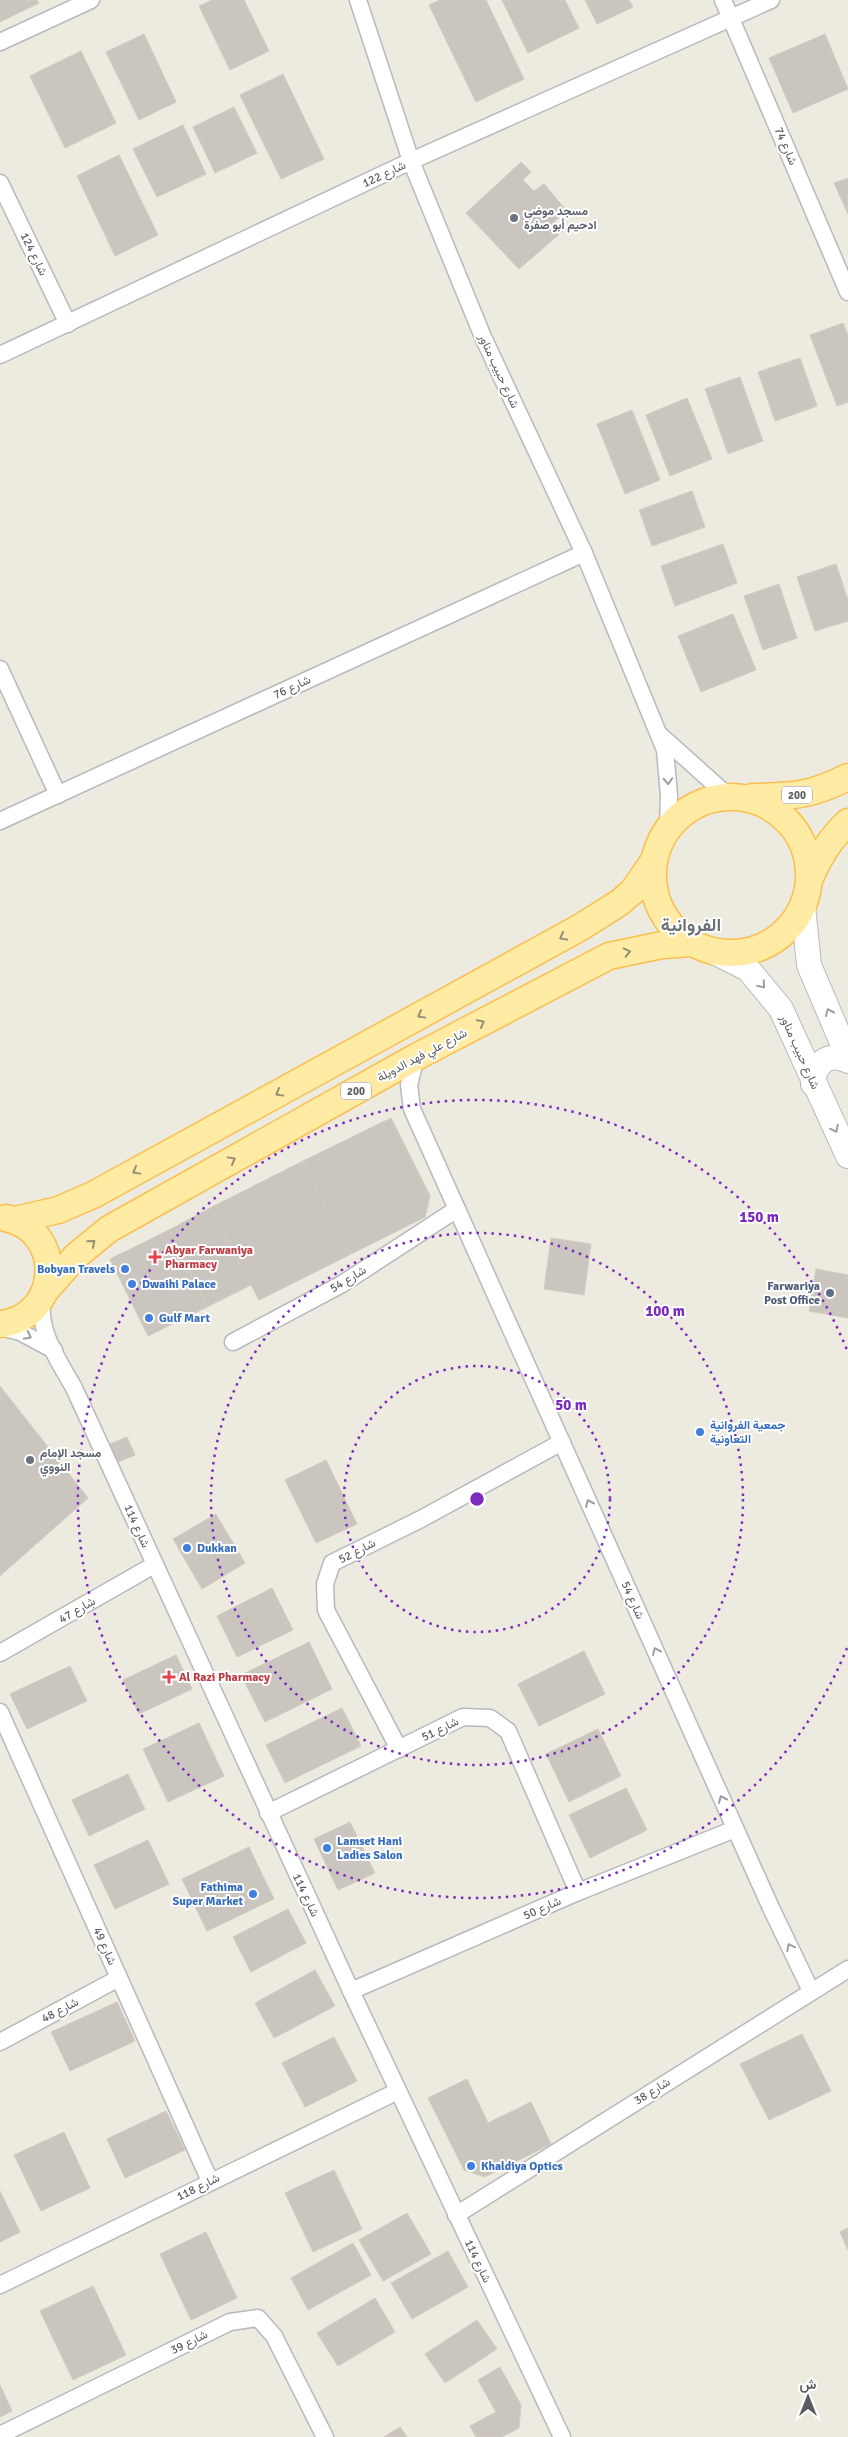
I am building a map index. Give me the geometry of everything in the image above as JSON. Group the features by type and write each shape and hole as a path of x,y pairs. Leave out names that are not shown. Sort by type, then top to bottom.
{"main road":[{"name":"200","path":"848,777 813,793 790,796 710,799 694,805 680,815 660,840 653,862 653,886 660,908 673,928 700,946 726,953 745,952 764,946 780,936 793,923 803,906 810,878 819,856 830,840 848,822"},
{"name":"200","path":"735,797 764,804 784,816 793,828 807,855 810,878"},
{"name":"200","path":"6,1217 58,1210 93,1195 581,927 619,903 632,891 653,862"},
{"name":"شارع علي فهد الدويلة","path":"44,1293 76,1256 109,1229 416,1057 608,956 662,945 700,946"},
{"name":"200","path":"0,1325 19,1319 33,1310 44,1293 49,1262 45,1249 32,1232 6,1217"}],"street":[{"path":"0,42 91,0"},
{"name":"شارع حبيب مناور","path":"358,0 411,161 483,336 584,553 665,750 668,772 668,828"},
{"name":"شارع 74","path":"723,0 848,292"},
{"name":"شارع 122","path":"0,355 411,161 771,0"},
{"name":"شارع 124","path":"0,183 68,324"},
{"name":"شارع 76","path":"0,820 584,553"},
{"path":"0,668 58,795"},
{"name":"شارع حبيب مناور","path":"659,735 735,797"},
{"path":"803,906 809,964 847,1049 840,1057 829,1058 819,1063 814,1073 813,1084"},
{"name":"شارع حبيب مناور","path":"700,946 748,969 781,1009 813,1084 848,1156"},
{"name":"شارع 54","path":"416,1057 409,1085 412,1109 735,1829 811,1991"},
{"name":"شارع 54","path":"234,1342 342,1284 457,1209"},
{"name":"شارع 114","path":"44,1293 42,1317 46,1334 74,1388 350,1991 562,2437"},
{"path":"0,1325 20,1332 54,1350"},
{"name":"شارع 52","path":"399,1749 326,1610 325,1584 332,1563 421,1518 562,1442"},
{"name":"شارع 47","path":"0,1653 154,1565"},
{"name":"شارع 49","path":"0,1712 210,2181"},
{"name":"شارع 51","path":"268,1813 463,1717 490,1718 508,1731 578,1892"},
{"name":"شارع 50","path":"350,1991 578,1892 735,1829"},
{"name":"شارع 38","path":"456,2215 848,1969"},
{"name":"شارع 48","path":"0,2042 119,1978"},
{"name":"شارع 118","path":"0,2285 398,2091"},
{"name":"شارع 39","path":"0,2435 230,2322 258,2318 274,2336 325,2437"}],"building":[{"path":"0,0 37,0 39,3 0,22"},
{"path":"212,0 244,0 269,51 230,70 199,6"},
{"path":"440,0 486,0 524,79 476,102 429,5"},
{"path":"502,0 565,0 579,28 528,53"},
{"path":"585,0 629,0 633,7 597,24"},
{"path":"144,34 176,102 139,120 106,52"},
{"path":"825,34 848,89 793,113 769,58"},
{"path":"81,51 116,123 65,148 30,76"},
{"path":"283,74 324,159 281,179 240,95"},
{"path":"234,107 257,153 215,173 193,127"},
{"path":"183,125 206,174 157,197 133,149"},
{"path":"119,155 158,235 115,256 77,176"},
{"name":"مسجد موضي ادحيم أبو صفرة","path":"521,162 531,172 523,180 534,191 544,184 566,210 554,222 563,231 519,269 466,213"},
{"path":"848,178 848,214 834,183"},
{"path":"843,323 848,335 848,402 837,406 810,335"},
{"path":"800,358 817,406 775,421 758,372"},
{"path":"740,377 763,441 728,454 705,389"},
{"path":"687,398 712,459 670,476 646,415"},
{"path":"632,410 660,480 625,494 597,424"},
{"path":"692,491 705,527 652,546 639,510"},
{"path":"723,544 737,583 675,606 661,566"},
{"path":"836,564 848,600 848,621 815,631 797,577"},
{"path":"779,584 797,638 763,650 744,596"},
{"path":"733,614 756,670 701,692 678,636"},
{"path":"391,1118 430,1196 425,1217 349,1255 303,1161"},
{"path":"303,1161 349,1255 259,1300 210,1208"},
{"path":"210,1208 251,1285 207,1307 169,1230"},
{"path":"169,1230 207,1307 148,1336 110,1259"},
{"path":"551,1238 591,1244 584,1295 544,1289"},
{"name":"Farwariya Post Office","path":"816,1269 848,1275 848,1318 809,1311"},
{"name":"مسجد الإمام النووي","path":"0,1386 88,1498 0,1576"},
{"path":"127,1437 135,1455 118,1462 110,1444"},
{"path":"326,1460 357,1524 316,1543 285,1480"},
{"path":"216,1514 245,1563 202,1589 173,1539"},
{"path":"272,1588 293,1630 237,1657 217,1616"},
{"path":"309,1642 332,1689 265,1722 241,1675"},
{"path":"584,1651 605,1694 539,1726 518,1684"},
{"path":"176,1655 192,1689 139,1714 123,1680"},
{"path":"70,1666 87,1701 27,1729 10,1694"},
{"path":"342,1708 361,1746 285,1783 266,1745"},
{"path":"199,1723 224,1776 168,1802 143,1749"},
{"path":"598,1729 621,1776 569,1802 546,1754"},
{"path":"128,1774 145,1809 89,1836 72,1800"},
{"path":"626,1788 647,1830 590,1858 569,1815"},
{"path":"350,1822 375,1873 338,1890 314,1839"},
{"path":"148,1840 169,1884 115,1909 94,1865"},
{"path":"249,1847 274,1899 207,1931 182,1879"},
{"path":"288,1909 306,1943 251,1972 233,1937"},
{"path":"315,1970 335,2006 274,2038 255,2003"},
{"path":"117,2002 135,2041 70,2071 51,2032"},
{"path":"802,2034 831,2091 769,2120 740,2064"},
{"path":"334,2037 357,2081 305,2107 282,2063"},
{"path":"467,2079 488,2123 531,2102 551,2144 485,2177 464,2170 428,2098"},
{"path":"166,2111 185,2150 125,2178 107,2139"},
{"path":"64,2132 90,2188 41,2211 14,2155"},
{"path":"334,2170 362,2229 313,2252 285,2193"},
{"path":"0,2191 20,2232 0,2242"},
{"path":"407,2213 431,2254 383,2281 359,2240"},
{"path":"848,2228 848,2250 840,2232"},
{"path":"206,2232 237,2298 191,2320 160,2254"},
{"path":"353,2243 371,2275 308,2310 291,2278"},
{"path":"448,2251 468,2287 412,2319 391,2283"},
{"path":"93,2286 126,2355 73,2380 40,2311"},
{"path":"375,2298 395,2332 338,2366 317,2333"},
{"path":"477,2320 497,2349 445,2383 425,2354"},
{"path":"500,2367 521,2405 519,2428 502,2437 476,2437 470,2426 496,2412 478,2380"},
{"path":"0,2385 12,2411 0,2417"},
{"path":"400,2427 407,2437 384,2437"}],"place":[{"name":"مسجد موضي ادحيم أبو صفرة","path":"514,218"},
{"name":"Abyar Farwaniya Pharmacy","path":"155,1257"},
{"name":"Bobyan Travels","path":"125,1269"},
{"name":"Dwaihi Palace","path":"132,1284"},
{"name":"Farwariya Post Office","path":"830,1293"},
{"name":"Gulf Mart","path":"149,1318"},
{"name":"جمعية الفروانية التعاونية","path":"700,1432"},
{"name":"مسجد الإمام النووي","path":"30,1460"},
{"name":"Dukkan","path":"187,1548"},
{"name":"Al Razi Pharmacy","path":"169,1677"},
{"name":"Lamset Hani Ladies Salon","path":"327,1848"},
{"name":"Fathima Super Market","path":"253,1894"},
{"name":"Khaldiya Optics","path":"471,2166"}],"district":[{"name":"الفروانية","path":"691,925"}]}
